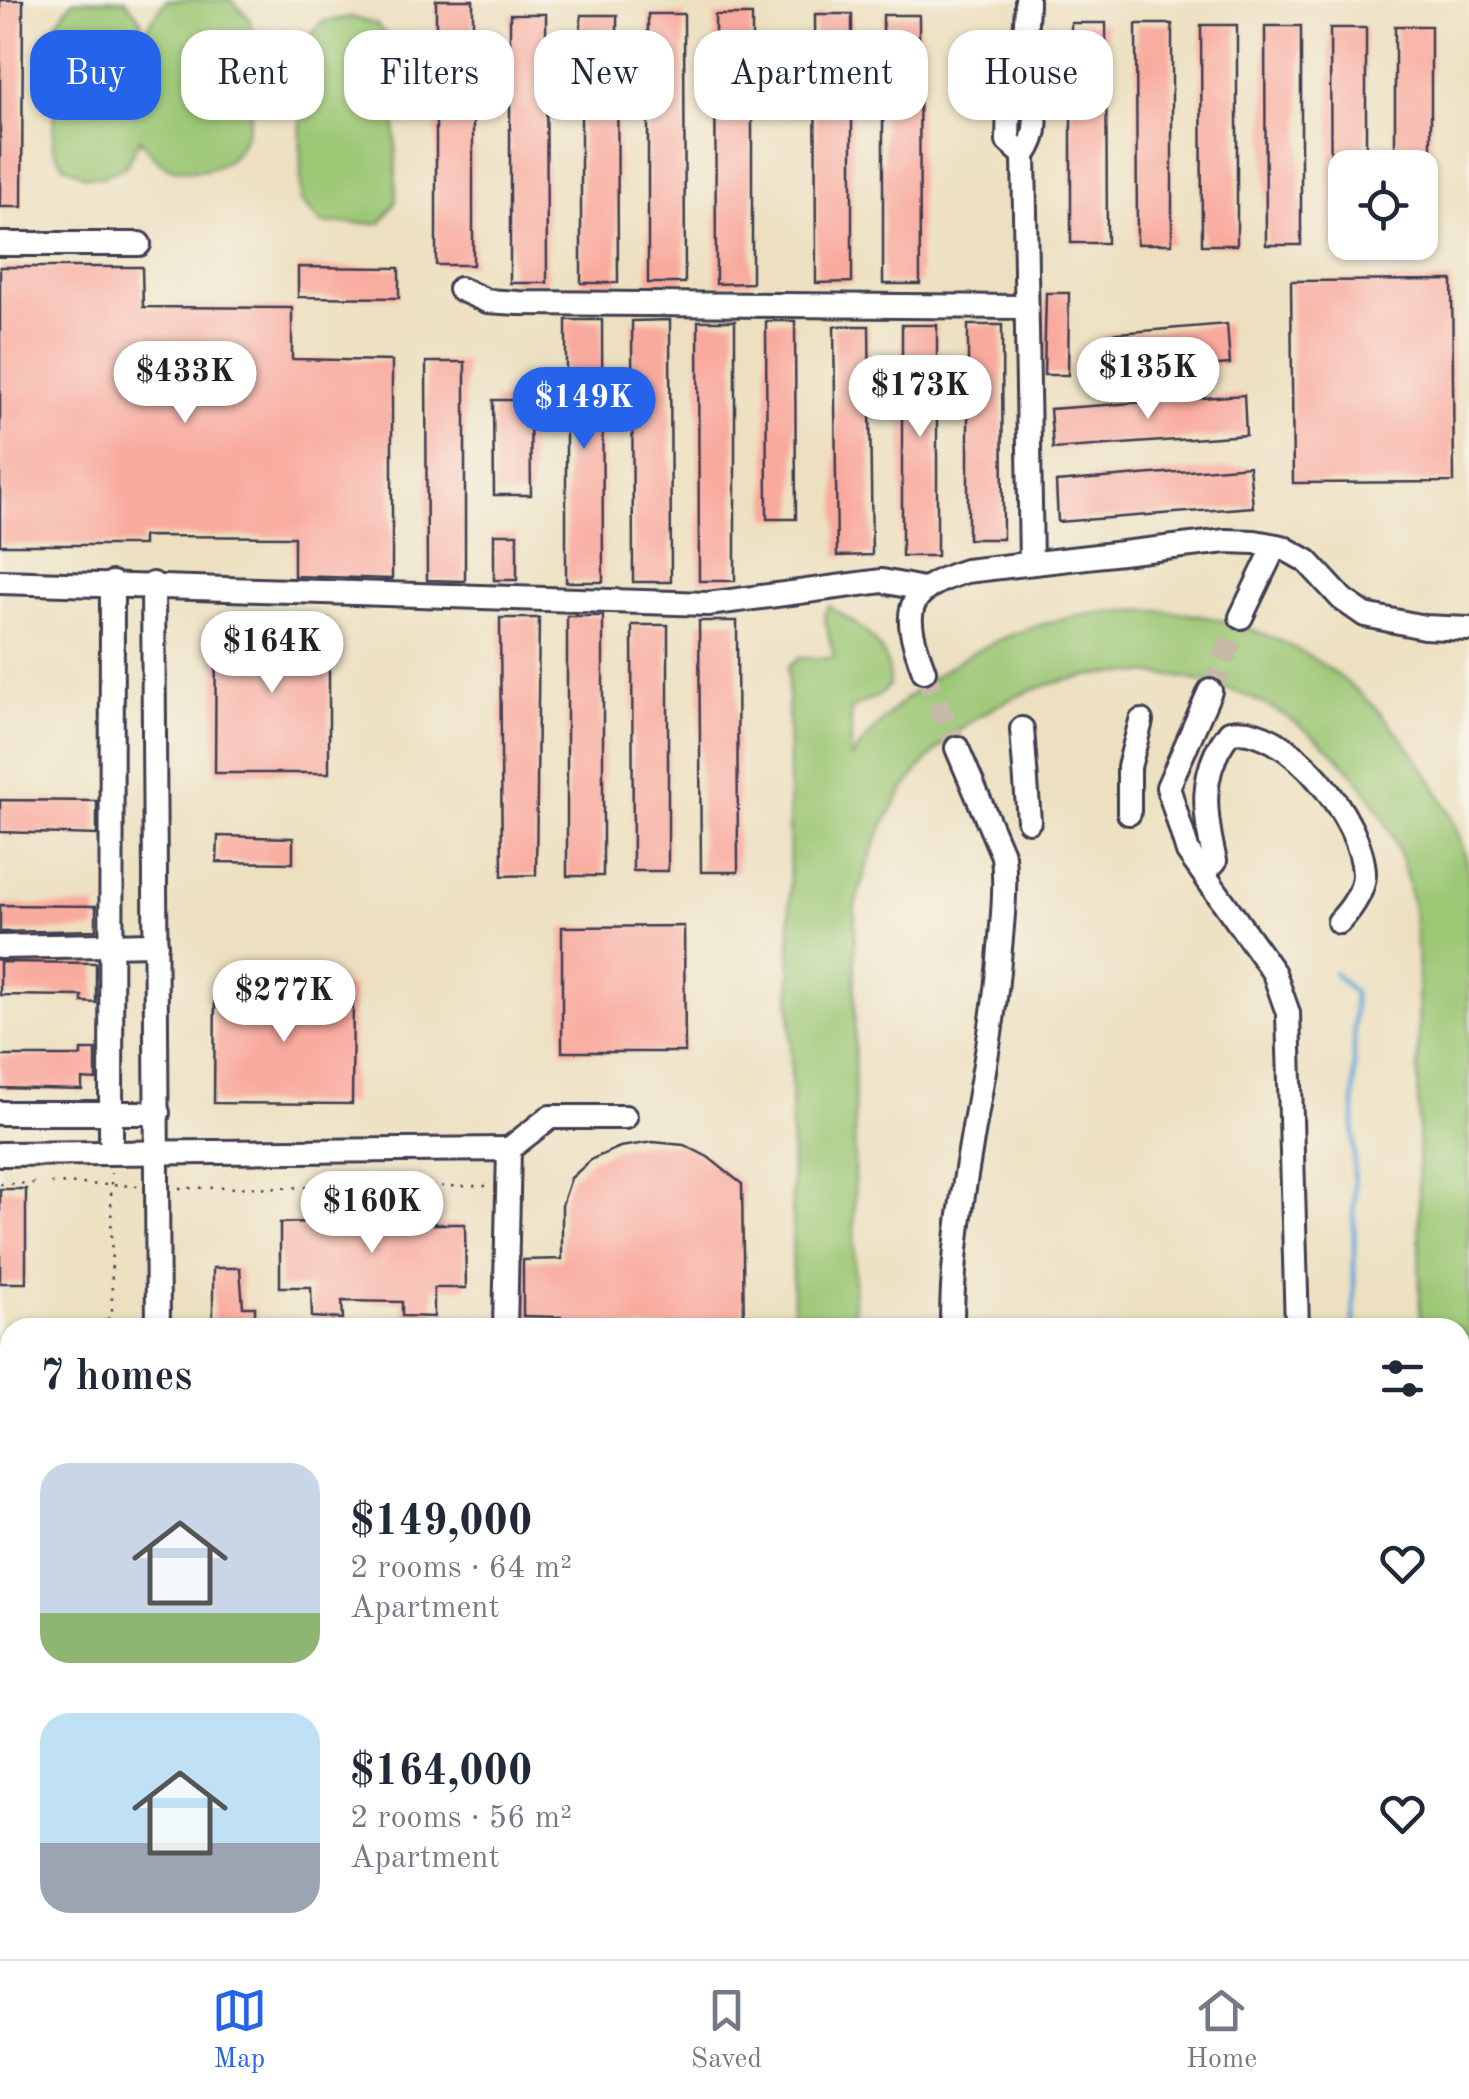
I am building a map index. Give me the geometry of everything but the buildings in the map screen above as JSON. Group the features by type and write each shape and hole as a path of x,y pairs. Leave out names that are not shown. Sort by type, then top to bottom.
{"street":[{"path":"1027,0 1026,70 1009,100 1008,141 1024,155 1032,563"},
{"path":"0,244 139,244"},
{"path":"460,289 488,301 518,304 1024,307"},
{"path":"0,582 154,584 289,594 708,604 882,580 923,589 966,571 1226,541 1275,546 1307,561 1364,615 1424,627 1469,629"},
{"path":"1241,617 1275,546"},
{"path":"111,1138 112,583"},
{"path":"154,584 158,1318"},
{"path":"923,589 909,615 924,671"},
{"path":"1210,691 1168,786 1188,852 1274,974 1288,1013 1298,1318"},
{"path":"1129,813 1129,766 1142,721"},
{"path":"1022,729 1029,821"},
{"path":"1204,873 1216,860 1204,818 1204,793 1220,744 1230,732 1245,729 1270,738 1314,776 1354,830 1364,876 1354,905 1340,922"},
{"path":"953,1318 956,1261 998,980 1005,874 1003,856 957,748"},
{"path":"0,946 156,944"},
{"path":"0,1113 158,1112"},
{"path":"0,1154 509,1149 550,1117 625,1117"},
{"path":"505,1318 509,1149"}],"path":[{"path":"108,1318 112,1313 111,1168"},
{"path":"0,1184 37,1183"},
{"path":"51,1183 141,1186"},
{"path":"175,1188 508,1186"}],"green space":[{"path":"73,0 125,0 140,18 142,30 55,30"},
{"path":"166,0 231,0 249,18 252,30 181,30 181,120 250,120 234,155 218,166 176,170 157,159 140,139 126,166 102,177 84,176 64,165 53,148 53,120 161,120 161,30 145,30"},
{"path":"351,17 376,24 381,30 344,30 344,120 395,120 396,201 381,223 323,224 301,201 300,120 324,120 324,30 315,30 322,22"},
{"path":"829,606 872,638 889,671 889,686 851,709 851,758 907,697 974,652 1046,623 1122,611 1199,616 1273,638 1341,678 1401,737 1434,784 1451,817 1469,871 1469,1318 1420,1318 1417,954 1410,892 1391,833 1351,771 1297,724 1235,692 1167,675 1097,675 1029,692 966,725 913,777 885,823 855,907 854,1318 793,1318 788,667 799,658 834,658 824,615"}],"waterway":[{"path":"1334,973 1354,993 1354,1318"}],"tunnel":[{"path":"1210,691 1241,617"},
{"path":"924,671 957,748"}]}
